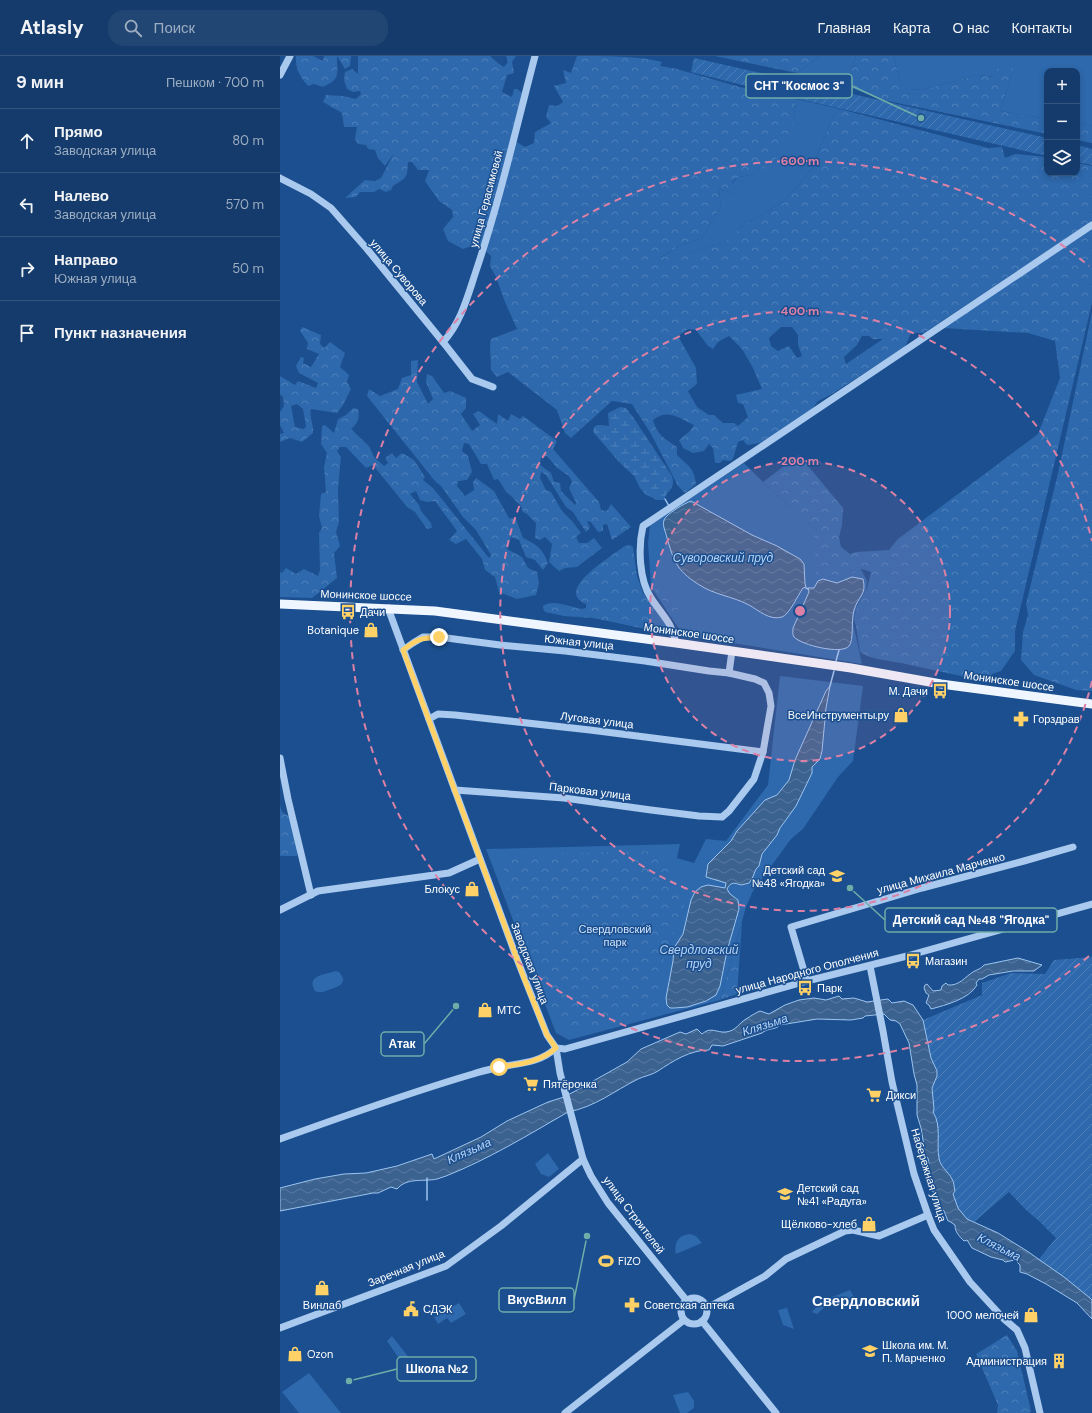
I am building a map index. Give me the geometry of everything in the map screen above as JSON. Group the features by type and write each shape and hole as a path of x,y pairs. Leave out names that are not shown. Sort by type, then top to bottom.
{"main road":[{"name":"Монинское шоссе","path":"280,604 435,610 851,668 941,684 1092,704"}],"street":[{"path":"280,75 290,56"},
{"name":"улица Герасимовой","path":"443,342 452,333 464,307 481,256 535,56"},
{"name":"улица Суворова","path":"280,178 311,194 331,208 367,249 472,379 494,388"},
{"path":"676,643 672,626 645,588 642,577 640,548 643,526 1092,225"},
{"name":"Заводская улица","path":"388,608 480,859 547,1035 556,1048"},
{"name":"Южная улица","path":"403,650 423,638 439,637 645,661 729,673 755,679 764,683 769,693 771,706 763,752"},
{"path":"729,673 732,651"},
{"name":"Луговая улица","path":"429,719 438,714 455,715 590,730 763,752"},
{"name":"Парковая улица","path":"455,790 564,798 699,816 722,817 730,811 754,779 763,752"},
{"path":"280,759 311,895"},
{"name":"улица Михаила Марченко","path":"807,981 791,927 922,888 1024,862 1073,847"},
{"path":"280,910 318,891 449,873 480,859"},
{"name":"улица Народного Ополчения","path":"556,1048 565,1049 807,981 870,966 1092,904"},
{"name":"Набережная улица","path":"870,966 892,1082 902,1125 914,1174 928,1215 934,1230 970,1282 1004,1319 1017,1330 1025,1348 1040,1413"},
{"path":"280,1139 345,1115 474,1074 499,1067 533,1061 549,1055 556,1048"},
{"name":"улица Строителей","path":"556,1048 560,1074 583,1159 598,1189 687,1301"},
{"name":"Заречная улица","path":"280,1328 446,1266 501,1226 583,1159"},
{"path":"707,1308 765,1276 786,1260 845,1231 853,1230 879,1236 928,1215"},
{"path":"691,1298 696,1298 705,1303 707,1308 707,1313 699,1323 691,1324 684,1320 681,1312 687,1301 691,1298"},
{"path":"565,1413 684,1320"},
{"path":"702,1321 776,1413"}],"green space":[{"path":"296,56 313,56 323,61 324,56 337,56 337,75 333,81 323,87 314,84 308,86 299,72 296,64"},
{"path":"337,56 351,56 350,66 345,69"},
{"path":"358,56 490,56 504,67 508,62 506,56 516,56 512,62 514,73 507,75 502,92 512,97 514,89 517,89 525,95 513,140 525,147 534,143 535,132 551,123 546,117 549,105 557,106 563,102 554,86 566,83 563,70 571,73 577,56 621,57 654,60 662,62 660,66 677,69 740,87 796,99 794,118 787,142 777,158 755,174 739,177 732,182 732,193 719,189 721,207 702,238 679,246 661,257 696,251 727,241 741,227 784,201 811,170 832,118 840,109 988,148 1002,147 1005,158 1015,154 1044,157 1044,176 1080,176 1080,164 1092,166 1092,221 924,333 911,333 905,347 830,395 818,401 812,409 760,443 747,445 743,440 738,442 733,459 730,461 723,460 720,463 715,463 713,448 709,444 704,451 693,453 683,448 679,440 690,431 694,425 674,415 669,414 658,416 653,420 659,433 677,447 677,455 690,467 694,474 696,484 685,493 678,486 651,434 632,404 612,401 571,438 565,433 557,410 508,372 497,377 491,370 491,339 517,329 490,266 491,256 478,244 463,249 448,241 443,229 453,217 452,210 439,201 425,181 429,170 418,170 412,162 408,162 407,174 404,179 393,186 391,190 386,192 379,189 374,192 360,192 356,197 345,198 365,180 375,181 381,178 394,153 385,166 378,158 375,150 368,149 366,145 358,144 355,139 357,127 344,127 342,113 323,102 326,95 343,96 356,99 361,94 360,91 353,92 347,89 344,80 345,72 352,69 358,74","holes":["781,327 792,327 798,335 798,345 802,356 797,358 789,346 778,351 771,346 769,338","688,329 696,330 708,346 713,349 718,342 729,336 742,349 753,368 762,389 736,395 738,403 743,404 748,417 738,426 734,423 723,423 714,415 709,415 697,407 688,391 697,384 696,368 678,336","862,336 869,336 873,339 883,339 846,364 844,357 857,345"]},
{"path":"715,56 820,56 797,73"},
{"path":"820,56 856,56 846,86 826,79 797,73"},
{"path":"856,56 894,56 900,82 907,89 922,90 977,75 996,77 998,65 1015,64 1000,111 1044,118 1044,133 883,100 846,86"},
{"path":"894,56 1092,56 1092,126 1080,124 1080,68 1044,68 1044,118 1000,111 1015,64 996,77 977,75 922,90 907,89 900,82"},
{"path":"694,58 1044,137 1044,155 794,98 691,72"},
{"path":"796,99 840,109 832,118 811,170 784,201 741,227 728,241 696,251 660,258 679,246 702,238 721,207 719,189 732,193 732,183 739,177 755,174 794,118"},
{"path":"1080,124 1092,126 1092,143 1080,141"},
{"path":"1080,146 1092,149 1092,165 1080,163"},
{"path":"1092,227 1092,303 1015,631 1015,651 1001,671 992,674 989,682 865,655 860,652 854,620 857,606 867,589 871,572 862,569 830,584 821,582 816,574 814,528 763,482 799,455 843,508 842,525 839,537 841,547 850,554 856,552 889,550 898,539 1038,434 1060,378 1055,341 1028,333 943,328"},
{"path":"1092,312 1092,691 1076,690 1034,675 1021,660 1023,632 1028,615 1026,604 1058,473"},
{"path":"302,327 321,335 320,344 324,348 330,342 345,353 340,367 349,375 347,382 351,389 337,413 311,409 313,433 302,442 290,438 280,442 280,434 284,433 280,425 280,412 284,406 283,397 280,394 280,376 295,385 298,381 316,388 318,383 299,373 296,366 301,357 304,358 303,363 311,367 319,354 307,349 308,343 300,331","holes":["297,404 303,409 306,426 304,429 295,427 291,406"]},
{"path":"418,360 417,382 428,404 433,399 426,382 427,374 432,376 444,393 450,391 466,398 466,408 461,414 472,431 480,425 473,414 479,411 497,424 498,414 508,421 511,414 520,419 523,416 557,441 553,449 599,502 601,510 607,511 611,504 631,527 612,540 607,524 603,525 603,531 598,532 591,522 587,521 590,528 586,532 573,512 566,507 546,475 541,472 540,478 546,490 551,492 562,511 581,533 576,537 579,543 587,543 594,538 602,548 577,567 565,568 559,571 549,562 552,544 545,537 540,540 535,538 536,523 523,512 521,506 505,490 498,479 494,480 487,464 481,464 469,444 464,443 462,451 468,456 472,472 467,480 458,481 457,486 465,496 474,490 473,482 476,478 494,491 509,518 516,519 523,538 532,542 544,554 548,563 543,570 535,560 526,557 519,540 511,537 507,549 522,557 528,568 537,572 539,583 536,595 517,599 499,592 495,577 485,570 482,559 466,539 456,544 449,540 457,531 435,501 427,502 420,500 416,491 410,494 431,523 432,528 427,529 415,512 407,507 373,465 366,468 346,447 340,447 337,451 341,457 338,489 339,522 336,532 340,546 334,553 337,578 312,598 280,597 280,572 282,573 286,568 296,574 304,569 318,576 320,570 319,533 322,528 319,516 321,494 326,492 324,467 327,453 321,444 322,426 325,425 334,433 338,419 346,415 353,408 358,409 359,418 351,429 369,446 374,457 384,466 388,463 385,458 392,453 396,458 402,453 414,460 425,477 423,480 433,488 489,558 491,555 476,530 463,517 441,486 434,480 367,396 369,389 380,396 398,389 402,378 411,375 411,361","holes":["547,456 557,468 569,476 572,482 569,488 576,503 575,505 561,491 560,483 554,482 551,473 540,465 541,457"]},
{"path":"620,407 626,408 633,417 672,476 672,487 664,500 657,500 645,494 634,476 619,462 594,433 593,430 595,426 609,426 608,413"},
{"path":"744,463 862,571 867,581 866,591 857,605 853,623 862,664 683,635 651,587 648,543 650,525"},
{"path":"630,545 633,547 637,576 643,593 666,623 666,628 664,631 660,632 593,618 564,616 545,612 543,606 554,603 582,609 586,608 586,604 578,598 576,591 579,584 604,561 625,546"},
{"path":"654,575 681,606 678,609 671,612 654,588"},
{"name":"Свердловский парк","path":"780,676 863,686 853,761 838,777 803,829 791,839 753,891 746,907 720,1000 569,1040 556,1033 486,849 680,844 677,858 694,863 706,839 726,841 768,785"},
{"path":"280,805 282,812 290,817 298,848 297,856 280,856"},
{"path":"659,851 674,884 685,902 664,955 658,1007 639,1017 577,1031 557,1019 508,892 501,855"},
{"path":"742,922 737,994 720,1000"},
{"path":"1092,957 1092,1300 1039,1259 1056,1238 1009,1192 974,1222 967,1219 958,1208 952,1194 952,1178 942,1167 939,1159 933,1112 932,1088 937,1077 937,1071 931,1058 923,1020 982,995 982,983 1011,973 1045,974 1054,960"},
{"path":"336,971 342,975 343,978 340,985 323,992 315,991 313,982 318,976"},
{"path":"548,1153 559,1169 549,1177 541,1174 535,1164"},
{"path":"690,1234 696,1236 702,1243 676,1254 675,1246 678,1240 683,1236"},
{"path":"850,1290 854,1297 826,1306 817,1314 812,1312 822,1301"},
{"path":"459,1303 466,1314 451,1323 447,1318 438,1324 434,1317"},
{"path":"787,1308 794,1329 783,1325 778,1310"},
{"path":"1007,1335 1017,1351 1031,1411 1030,1413 997,1413 998,1405 976,1354"},
{"path":"392,1336 414,1364 407,1370 387,1341"},
{"path":"309,1373 341,1413 299,1413 282,1392"},
{"path":"688,1392 694,1401 694,1408 687,1413 680,1413 673,1395"}],"water":[{"name":"Суворовский пруд","path":"691,501 752,535 777,546 800,559 804,564 806,587 803,588 785,615 778,618 773,618 743,602 710,591 691,579 680,569 674,559 663,524 665,518 672,512"},
{"path":"852,577 863,579 864,589 854,610 851,643 849,646 845,649 838,650 822,648 805,643 794,637 793,628 809,592 808,588 814,588 818,581 823,579 837,583"},
{"name":"Свердловский пруд","path":"830,686 820,759 812,767 812,773 796,806 780,828 777,835 762,854 759,866 756,869 752,879 749,883 741,885 735,883 732,884 727,889 730,894 738,900 739,909 727,951 720,986 716,995 706,1001 687,1007 670,1008 667,1005 666,998 674,948 683,934 691,900 695,892 701,887 708,885 725,888 726,883 706,877 708,864 731,841 737,831 765,800 777,795 789,780 795,760 826,691"},
{"path":"1018,958 1042,965 1034,971 1013,971 989,975 979,979 976,983 977,985 969,994 957,1001 943,1006 931,1009 926,1003 929,995 926,993 924,988 927,984 933,991 941,990 942,986 946,983 948,985 952,985 959,983 984,965"},
{"name":"Клязьма","path":"839,996 842,999 854,998 867,1002 888,999 892,1003 904,1001 913,1005 923,1020 931,1058 937,1071 937,1076 932,1088 933,1112 936,1117 938,1129 939,1158 941,1164 953,1180 955,1191 953,1194 958,1208 967,1219 998,1233 1027,1251 1064,1277 1090,1298 1092,1300 1092,1319 1077,1303 1046,1284 1020,1272 1020,1265 1015,1260 1005,1262 972,1248 967,1240 964,1241 959,1236 955,1225 948,1221 944,1211 938,1204 938,1196 933,1192 931,1184 924,1171 929,1164 928,1158 923,1155 924,1146 917,1115 917,1085 909,1043 900,1024 896,1021 890,1020 884,1014 865,1016 863,1018 851,1020 817,1019 780,1025 776,1028 766,1030 762,1033 723,1046 712,1045 709,1050 702,1050 688,1054 656,1072 638,1079 596,1103 568,1112 493,1154 446,1176 432,1180 411,1181 401,1185 397,1189 391,1187 378,1193 280,1211 280,1188 315,1179 344,1174 366,1173 397,1166 432,1154 434,1159 481,1137 507,1121 548,1102 564,1097 627,1062 641,1049 680,1032 686,1034 697,1029 702,1034 708,1030 726,1032 735,1029 746,1019 760,1011 769,1014 785,1005 799,1000 814,998 826,1000"}],"waterway":[{"path":"665,499 669,506"},
{"path":"836,661 839,650"},
{"path":"830,686 834,671"},
{"path":"427,1178 427,1200"}],"place":[{"name":"СНТ \"Космос 3\"","path":"921,118"},
{"name":"Дачи","path":"348,612"},
{"name":"Botanique","path":"371,630"},
{"name":"М. Дачи","path":"940,691"},
{"name":"ВсеИнструменты.ру","path":"901,715"},
{"name":"Горздрав","path":"1021,719"},
{"name":"Детский сад №48 «Ягодка»","path":"837,876"},
{"name":"Детский сад №48 \"Ягодка\"","path":"850,888"},
{"name":"Блокус","path":"472,889"},
{"name":"Магазин","path":"913,961"},
{"name":"Парк","path":"805,988"},
{"name":"Атак","path":"456,1006"},
{"name":"МТС","path":"485,1010"},
{"name":"Пятёрочка","path":"531,1084"},
{"name":"Дикси","path":"874,1095"},
{"name":"Детский сад №41 «Радуга»","path":"785,1194"},
{"name":"Щёлково-хлеб","path":"869,1224"},
{"name":"ВкусВилл","path":"587,1236"},
{"name":"FIZO","path":"606,1261"},
{"name":"Винлаб","path":"322,1288"},
{"name":"Советская аптека","path":"632,1305"},
{"name":"СДЭК","path":"411,1309"},
{"name":"1000 мелочей","path":"1031,1315"},
{"name":"Школа им. М. П. Марченко","path":"870,1351"},
{"name":"Ozon","path":"295,1354"},
{"name":"Администрация","path":"1059,1361"},
{"name":"Школа №2","path":"349,1381"}],"district":[{"name":"Свердловский","path":"866,1301"}],"route":[{"path":"439,637 423,638 403,650 524,978 547,1035 556,1048 549,1055 533,1061 499,1067"}]}
